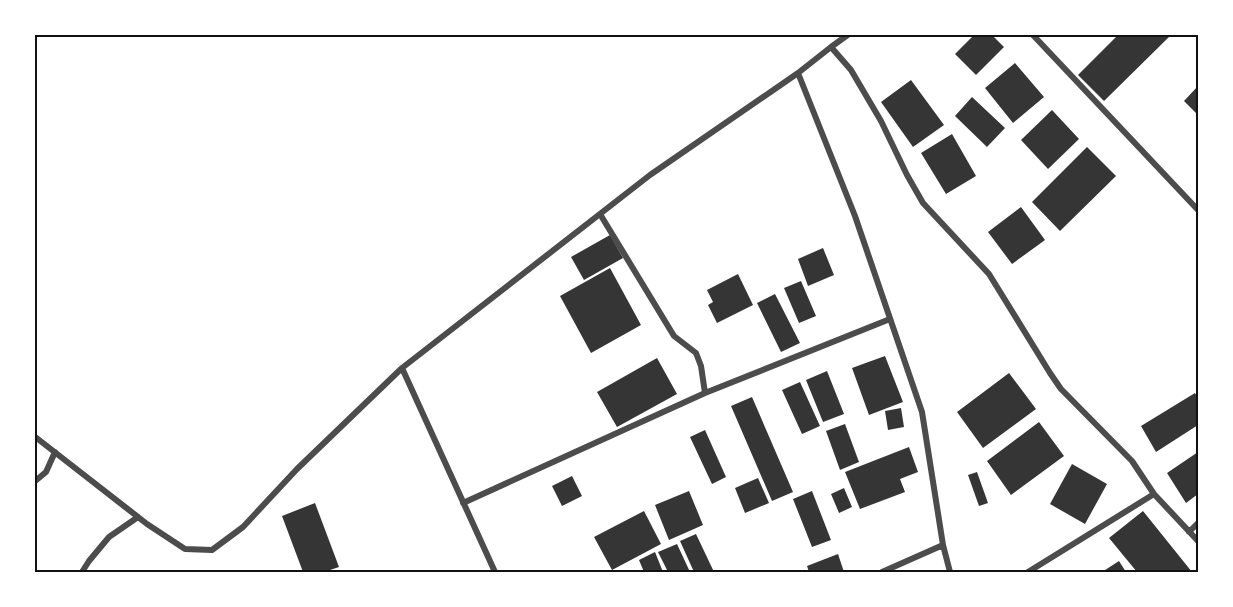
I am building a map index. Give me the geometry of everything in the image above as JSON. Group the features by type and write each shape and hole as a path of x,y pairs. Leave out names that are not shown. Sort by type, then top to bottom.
{"street":[{"path":"34,436 147,524 185,549 212,550 243,527 297,469 402,368 650,175 798,74 849,34"},
{"path":"1032,34 1198,210"},
{"path":"831,46 851,70 923,203 988,274 1061,389 1132,461 1154,494 1198,541"},
{"path":"798,74 855,216 922,412 950,573"},
{"path":"600,214 674,336 696,353 701,366 705,393"},
{"path":"464,504 705,393 890,318"},
{"path":"402,368 495,573"},
{"path":"34,482 46,472 55,452"},
{"path":"1028,573 1154,494"},
{"path":"82,573 109,537 138,517"},
{"path":"1189,532 1198,523"},
{"path":"882,573 944,545"}],"building":[{"path":"975,34 991,34 1004,47 976,75 955,54"},
{"path":"1119,34 1172,34 1104,101 1078,75"},
{"path":"1015,63 1044,97 1013,123 985,88"},
{"path":"911,80 944,125 913,147 881,102"},
{"path":"1198,86 1198,115 1184,101"},
{"path":"972,97 1005,128 987,147 955,116"},
{"path":"1052,110 1079,139 1048,169 1021,140"},
{"path":"952,134 976,176 946,194 921,153"},
{"path":"1087,147 1116,176 1060,231 1032,202"},
{"path":"1021,207 1045,240 1012,264 988,232"},
{"path":"610,235 623,258 584,280 571,257"},
{"path":"823,248 834,275 808,286 798,259"},
{"path":"610,268 641,325 591,353 560,296"},
{"path":"738,274 753,305 717,323 708,305 713,302 707,290"},
{"path":"801,281 816,316 799,323 784,288"},
{"path":"775,294 800,343 781,352 757,303"},
{"path":"885,356 903,402 869,415 852,368"},
{"path":"657,358 677,394 617,427 597,392"},
{"path":"827,371 844,414 823,422 806,380"},
{"path":"1009,373 1036,409 983,448 957,412"},
{"path":"800,382 820,426 802,434 782,390"},
{"path":"1195,393 1198,398 1198,425 1156,452 1141,426"},
{"path":"752,397 793,492 772,501 731,406"},
{"path":"901,408 904,427 888,430 885,411"},
{"path":"1039,422 1064,456 1011,495 987,461"},
{"path":"845,424 859,462 840,470 826,431"},
{"path":"705,430 726,477 712,484 690,437"},
{"path":"909,447 918,472 900,479 905,492 860,509 845,472"},
{"path":"1198,452 1198,494 1186,503 1167,473"},
{"path":"1072,464 1107,484 1085,524 1050,504"},
{"path":"977,472 988,503 979,506 968,475"},
{"path":"572,476 582,496 562,506 552,486"},
{"path":"758,478 769,503 745,513 735,488"},
{"path":"844,488 852,507 839,513 831,494"},
{"path":"689,491 703,525 669,540 655,505"},
{"path":"812,491 831,540 812,547 793,499"},
{"path":"315,503 339,567 324,572 303,572 282,516"},
{"path":"644,511 661,544 612,570 594,537"},
{"path":"1143,511 1192,572 1137,572 1109,538"},
{"path":"696,534 714,572 694,572 680,541"},
{"path":"677,544 690,572 668,572 658,552"},
{"path":"655,552 663,572 644,572 639,560"},
{"path":"838,554 844,572 809,572 807,566"},
{"path":"1119,561 1126,572 1102,572"}]}
